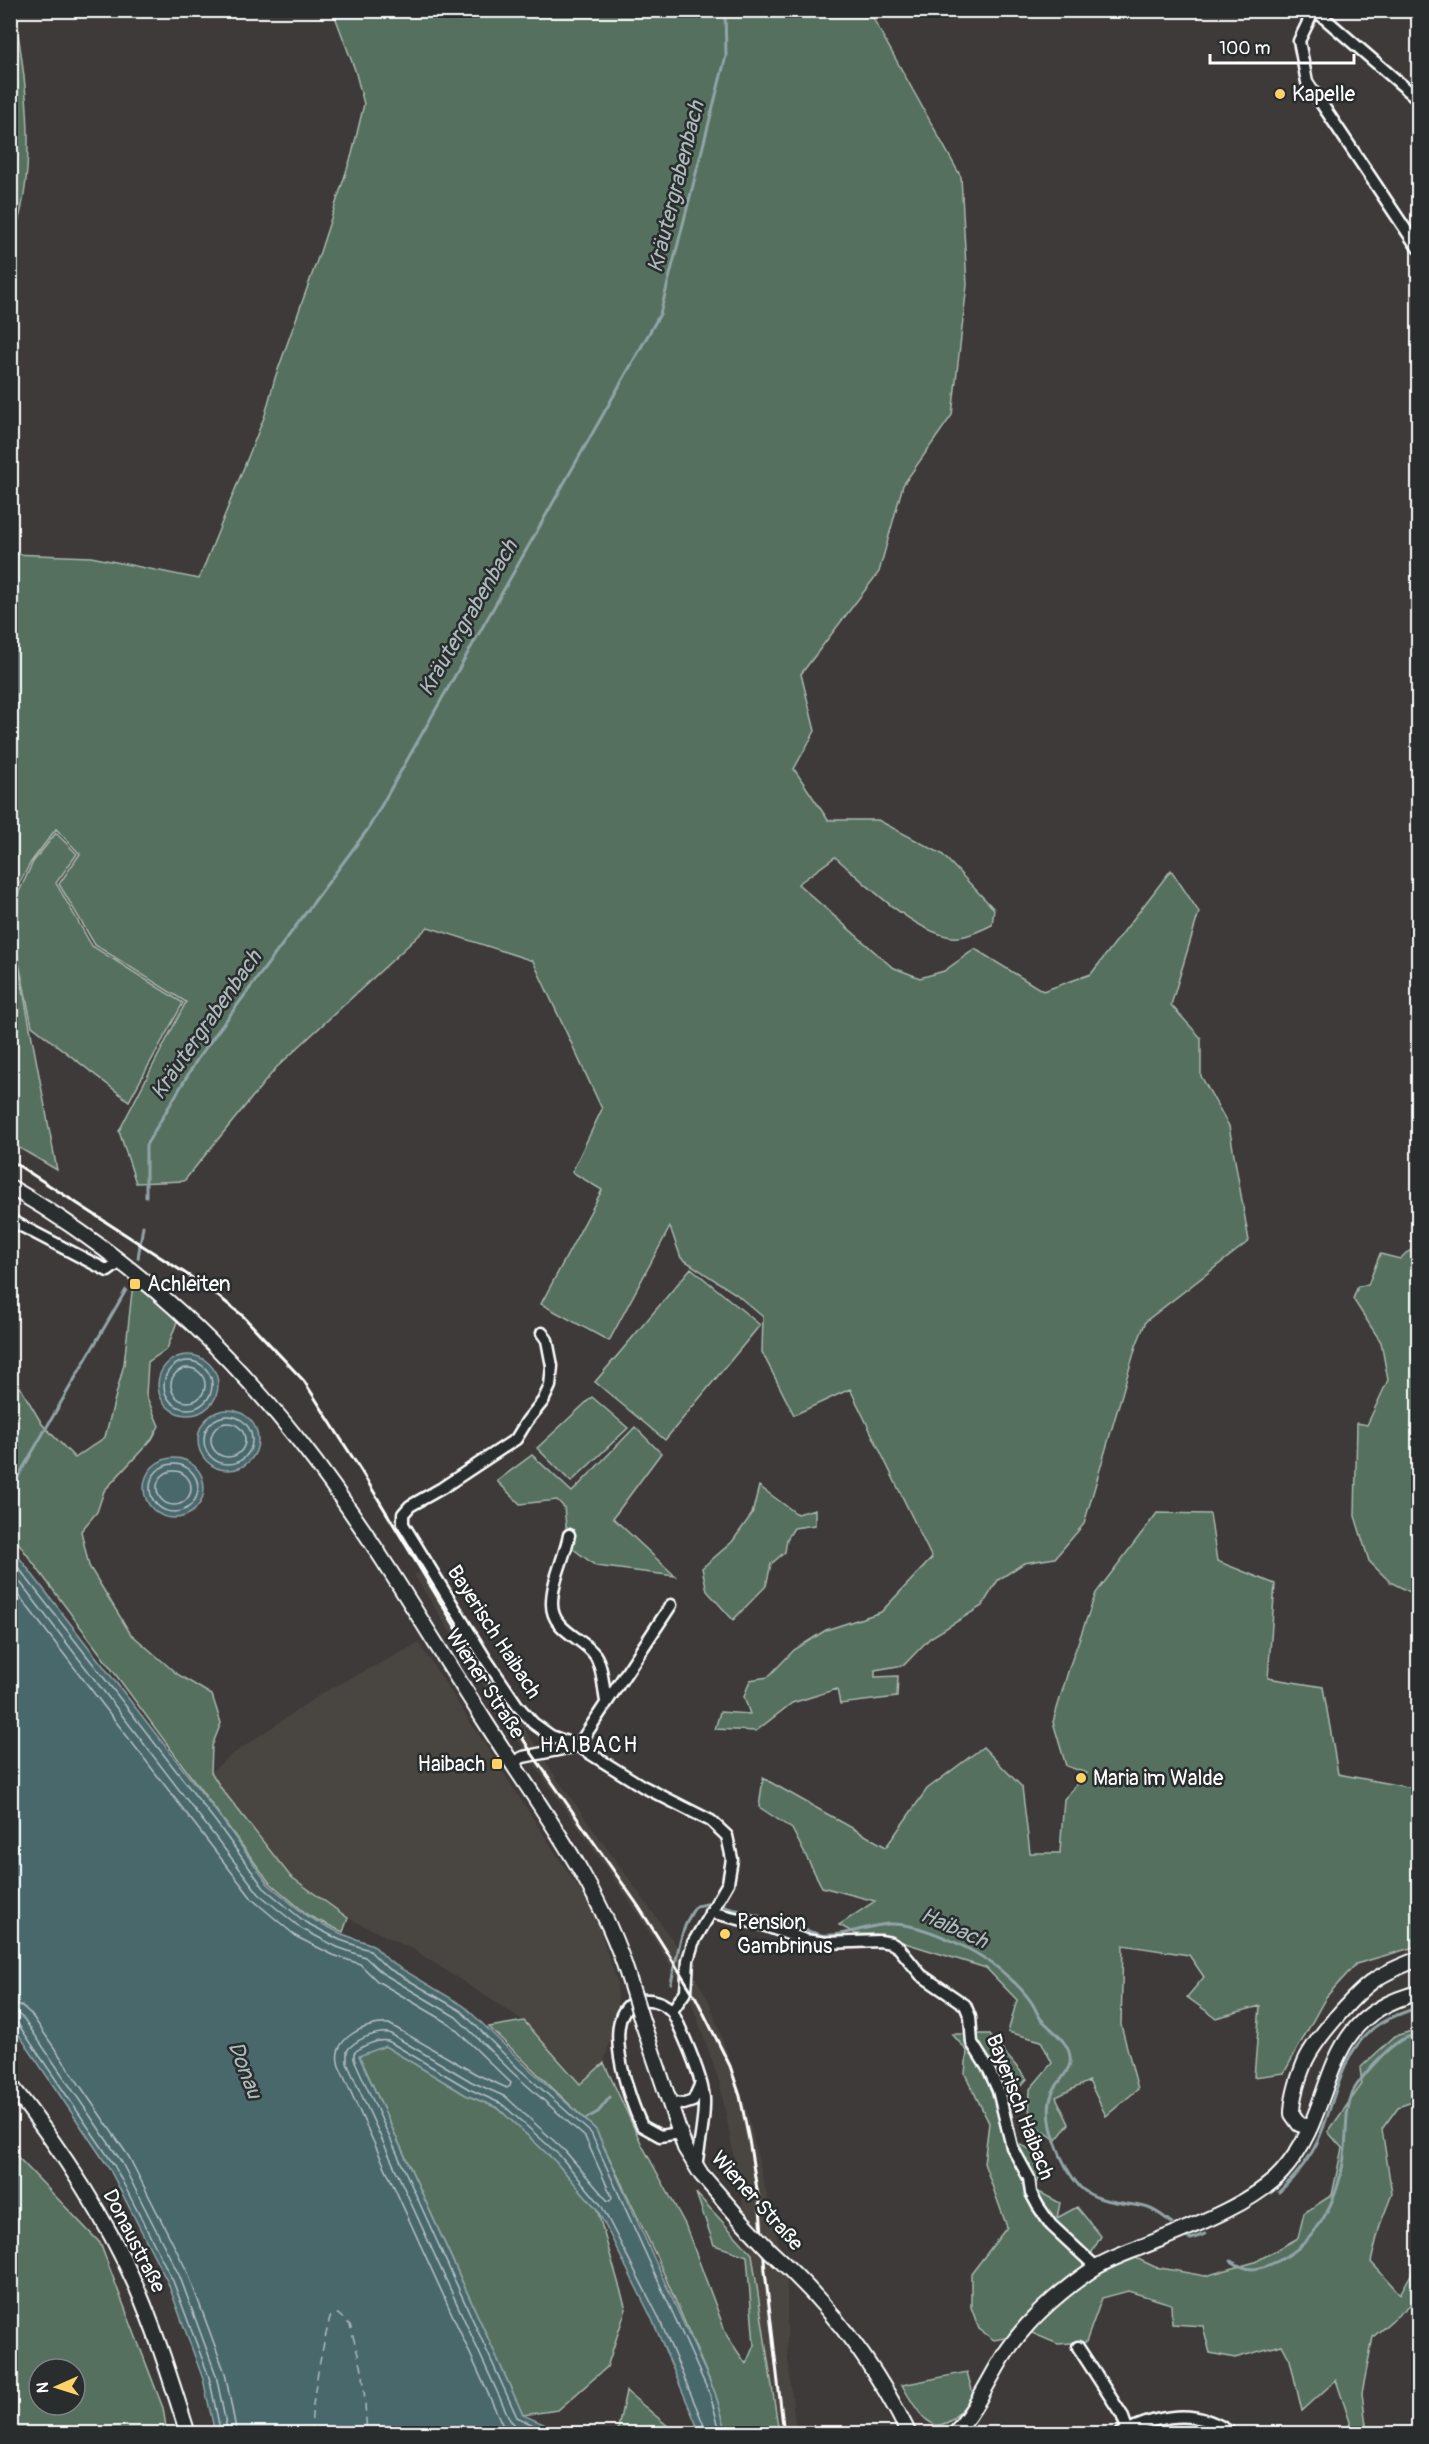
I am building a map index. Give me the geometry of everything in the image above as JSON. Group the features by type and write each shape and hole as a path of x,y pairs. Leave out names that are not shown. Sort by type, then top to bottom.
{"main road":[{"name":"Wiener Straße","path":"10,1187 93,1240 199,1329 241,1373 302,1445 368,1539 584,1874 601,1905 618,1942 679,2133 696,2167 739,2218 805,2283 839,2321 877,2376 909,2433"},
{"path":"1310,2128 1299,2124 1292,2114 1298,2084 1307,2058 1349,2003 1367,1985 1386,1973 1419,1959"},
{"path":"954,2433 969,2415 1016,2338 1055,2298 1095,2267 1210,2216 1241,2201 1271,2182 1292,2158 1310,2128 1332,2066 1355,2028 1366,2016 1388,2002 1419,1993"},
{"name":"Donaustraße","path":"10,2084 40,2122 101,2217 136,2286 160,2348 188,2433"}],"street":[{"path":"1419,99 1314,10 1299,41 1307,82 1419,248"},
{"path":"10,1220 108,1271 120,1262"},
{"name":"Bayerisch Haibach","path":"542,1333 547,1340 552,1366 550,1386 543,1401 516,1439 442,1488 410,1506 403,1514 402,1520 410,1538 517,1705 533,1723 551,1736 578,1746 642,1786 711,1821 727,1836 732,1859 728,1883 691,1947 686,1991 672,2011"},
{"path":"569,1535 566,1554 553,1590 551,1605 560,1626 595,1656 606,1701"},
{"path":"511,1763 523,1757 578,1746 671,1605"},
{"name":"Bayerisch Haibach","path":"711,1910 805,1940 826,1943 880,1941 891,1943 899,1948 921,1975 964,2005 970,2017 972,2043 998,2090 1012,2147 1029,2178 1031,2193 1051,2225 1095,2267"},
{"path":"679,2133 660,2136 642,2126 622,2068 618,2041 625,2010 633,2003 645,2000 655,2001 672,2011 701,2083 704,2100 703,2117 696,2167"},
{"path":"669,2103 684,2104 693,2100 701,2083"},
{"path":"1078,2347 1122,2415 1126,2432 1147,2420 1167,2416 1196,2418 1216,2424 1232,2433"}],"shaded area":[{"path":"429,1567 448,1608 554,1774 679,1949 709,2001 745,2103 787,2279 787,2348 796,2433 779,2433 752,2254 720,2084 689,1995 630,1902 528,1756 414,1575"},
{"path":"419,1643 593,1910 617,1981 618,2009 604,2063 580,2085 524,2021 414,1950 348,1918 290,1876 211,1772 230,1756 322,1693"}],"green space":[{"path":"14,10 26,98 28,158 20,216 11,243 10,11"},
{"path":"333,11 869,11 961,177 967,285 952,415 903,485 879,572 801,674 815,731 794,769 828,820 878,820 942,854 994,909 992,925 962,937 937,933 905,916 835,857 798,884 892,967 920,978 944,971 975,949 1043,991 1091,974 1171,870 1199,912 1171,1005 1201,1038 1201,1076 1229,1126 1249,1241 1146,1321 1136,1346 1084,1524 1055,1558 1024,1563 998,1580 982,1606 930,1638 904,1665 875,1670 875,1677 898,1676 897,1697 840,1704 837,1689 792,1703 756,1731 715,1729 720,1712 750,1714 744,1697 750,1680 768,1677 794,1650 826,1630 881,1612 932,1558 850,1389 794,1415 762,1352 763,1317 736,1294 681,1258 670,1227 609,1341 541,1304 602,1190 572,1172 602,1109 533,961 428,927 276,1068 184,1181 136,1183 119,1131 186,1002 95,945 59,884 80,854 56,829 31,862 11,899 11,554 91,557 199,579 265,415 275,378 352,154 364,104 355,70"},
{"path":"56,833 77,854 56,883 92,946 183,1003 129,1101 32,1026 15,944 17,896 33,862"},
{"path":"11,927 57,1170 11,1143"},
{"path":"1418,1246 1418,1596 1390,1582 1369,1561 1355,1516 1357,1423 1367,1425 1388,1380 1381,1342 1353,1299 1358,1286 1368,1285 1380,1254 1400,1259"},
{"path":"691,1268 760,1325 665,1440 595,1382"},
{"path":"133,1283 178,1319 167,1349 148,1362 146,1395 159,1426 152,1439 104,1491 97,1512 81,1531 89,1566 130,1633 177,1674 212,1695 221,1723 212,1746 211,1772 290,1876 348,1918 343,1932 309,1916 269,1882 11,1533 10,1370 42,1424 75,1458 105,1437 124,1364"},
{"path":"592,1397 628,1428 571,1482 537,1448"},
{"path":"635,1427 661,1453 613,1518 675,1576 596,1566 568,1545 564,1507 557,1500 520,1504 497,1481 532,1455 572,1492"},
{"path":"759,1486 797,1514 815,1509 815,1525 794,1528 787,1539 785,1552 771,1564 766,1586 733,1620 707,1591 702,1568 732,1542 752,1514"},
{"path":"1157,1513 1210,1514 1217,1561 1275,1584 1268,1678 1323,1687 1338,1774 1418,1789 1418,1946 1356,1964 1326,1997 1284,2073 1254,2077 1260,2006 1216,2018 1187,1997 1204,1977 1189,1955 1123,1945 1121,2025 1138,2089 1106,2116 1089,2081 1056,2097 1069,2124 1056,2140 1029,2121 1030,2089 1052,2063 1041,2041 1008,2032 1017,2000 986,1968 876,1934 856,1934 839,1925 875,1901 822,1887 792,1829 759,1807 763,1778 886,1847 927,1789 983,1747 1022,1787 1030,1853 1060,1853 1064,1799 1087,1773 1066,1766 1053,1722 1070,1665 1096,1593"},
{"path":"524,2021 580,2084 604,2063 642,2145 685,2224 727,2336 746,2364 754,2345 747,2256 714,2245 696,2193 752,2254 779,2433 727,2433 715,2393 658,2260 596,2130 489,2027"},
{"path":"1418,2029 1418,2100 1398,2107 1382,2129 1392,2194 1380,2225 1371,2262 1400,2294 1418,2262 1418,2298 1373,2337 1362,2393 1367,2433 1348,2433 1350,2422 1336,2380 1302,2411 1290,2360 1282,2345 1235,2358 1210,2353 1203,2326 1172,2324 1171,2304 1128,2291 1102,2298 1086,2342 1058,2344 1032,2333 994,2340 979,2329 971,2307 971,2274 1007,2227 984,2163 989,2123 965,2074 967,2051 952,2034 989,2034 1027,2079 1009,2099 1018,2144 1047,2156 1035,2190 1060,2203 1057,2218 1077,2207 1101,2236 1090,2256 1093,2273 1132,2256 1155,2267 1205,2276 1255,2262 1298,2238 1304,2213 1332,2195 1342,2148 1328,2132 1362,2084 1360,2068 1395,2036"},
{"path":"385,2046 466,2095 498,2108 555,2161 597,2209 626,2309 607,2367 558,2410 523,2415 359,2055"},
{"path":"11,2150 100,2243 163,2408 167,2433 11,2433"},
{"path":"967,2372 973,2394 952,2420 943,2424 934,2424 927,2420 919,2412 902,2385"},
{"path":"626,2391 669,2427 673,2433 617,2433"}],"water":[{"path":"182,1355 194,1355 210,1363 216,1373 218,1385 216,1397 210,1407 194,1415 182,1415 166,1407 158,1391 158,1379 166,1363"},
{"path":"222,1410 234,1410 250,1418 256,1428 258,1440 256,1452 250,1462 234,1470 222,1470 206,1462 198,1446 198,1434 206,1418"},
{"path":"168,1458 180,1458 196,1466 202,1476 204,1488 202,1500 196,1510 180,1518 168,1518 152,1510 144,1494 144,1482 152,1466"},
{"name":"Donau","path":"11,1547 221,1818 268,1884 308,1917 342,1934 373,1945 390,1962 464,2006 596,2130 715,2393 727,2433 700,2433 652,2319 597,2209 555,2161 498,2108 466,2095 385,2046 359,2056 523,2415 546,2425 550,2433 215,2433 203,2379 168,2283 109,2168 11,2023"}],"waterway":[{"name":"Kräutergrabenbach","path":"146,1197 146,1145 198,1058 368,829 660,314 726,56 725,10"},
{"name":"Kräutergrabenbach","path":"138,1258 143,1226"},
{"name":"Kräutergrabenbach","path":"15,1482 126,1290"},
{"name":"Haibach","path":"671,1983 686,1923 696,1906 712,1903"},
{"name":"Haibach","path":"718,1904 821,1935 888,1924 902,1925 934,1933 983,1957 1014,1982 1032,2003 1041,2019 1060,2038 1068,2050 1070,2063 1052,2094 1050,2117 1056,2143 1073,2178 1080,2187 1094,2196 1149,2208 1172,2223"},
{"path":"1279,2192 1312,2152 1325,2123 1344,2068 1359,2043 1380,2024 1418,2007"},
{"name":"Haibach","path":"1231,2261 1249,2269 1265,2266 1293,2252 1317,2228 1326,2214 1339,2182 1343,2165 1348,2107 1352,2094 1367,2072 1388,2050 1401,2040 1418,2034"},
{"name":"Haibach","path":"585,2119 598,2112 610,2097"},
{"name":"Haibach","path":"1186,2237 1191,2239 1205,2234"}],"ferry route":[{"path":"311,2434 315,2389 323,2346 330,2317 338,2314 350,2325 363,2373 367,2434"}],"railway":[{"path":"10,1160 208,1288 243,1316 304,1381 360,1469 531,1752 639,1907 696,1998 730,2066 740,2096 749,2140 760,2208 784,2434"}],"place":[{"name":"Kapelle","path":"1280,94"},
{"name":"Achleiten","path":"135,1284"},
{"name":"Haibach","path":"497,1764"},
{"name":"Maria im Walde","path":"1081,1778"},
{"name":"Pension Gambrinus","path":"725,1934"}],"district":[{"name":"HAIBACH","path":"589,1745"}]}
